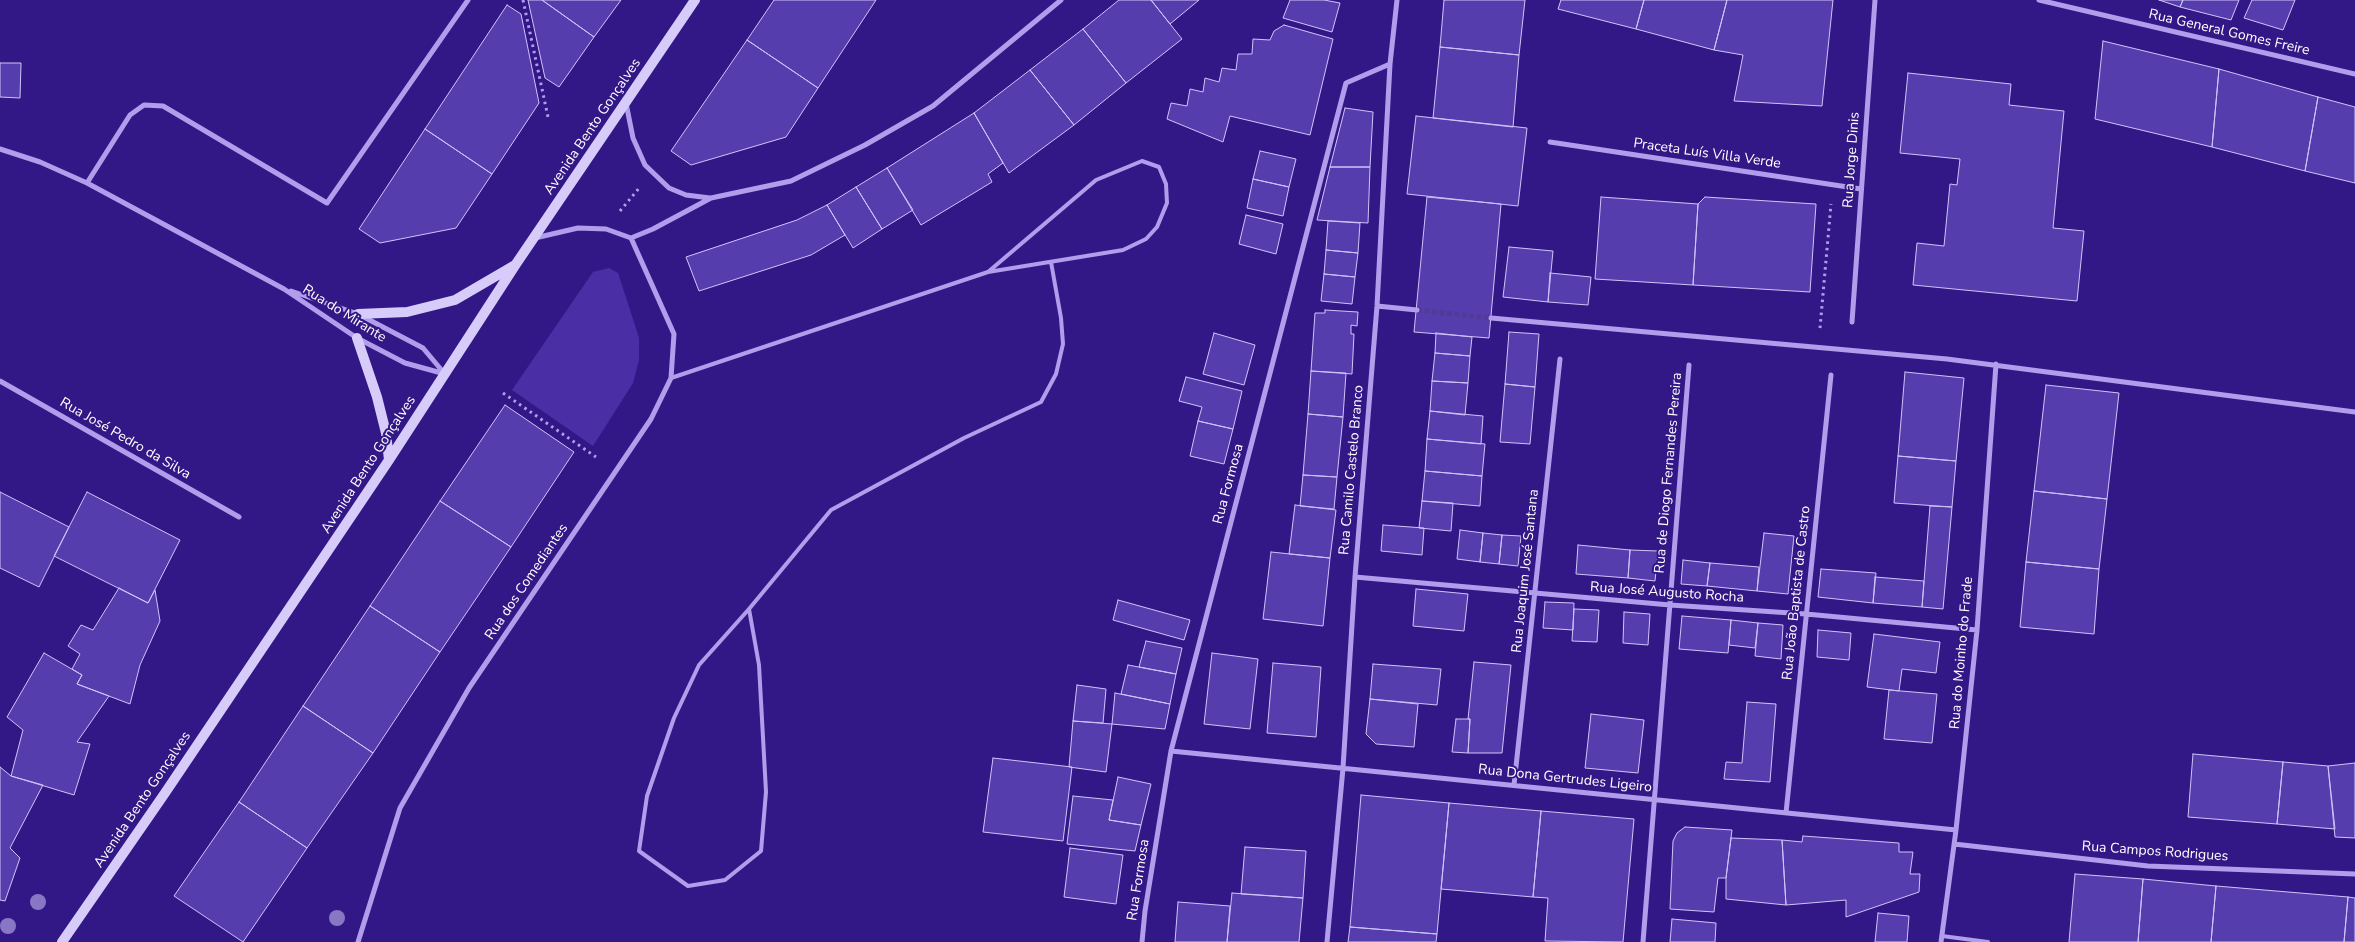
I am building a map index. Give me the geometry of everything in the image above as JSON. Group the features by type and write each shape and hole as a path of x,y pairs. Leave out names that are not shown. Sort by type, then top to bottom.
{"main road":[{"name":"Avenida Bento Gonçalves","path":"62,942 165,794 389,460 516,264 695,0"},
{"path":"358,314 407,312 455,300 516,264"},
{"path":"357,338 377,397 386,433 389,460"}],"street":[{"path":"87,183 130,115 144,105 163,106 327,203 468,0"},
{"path":"626,103 633,138 645,166 669,188 686,196 711,198 791,181 865,145 933,106 1061,0"},
{"name":"Rua Camilo Castelo Branco","path":"1327,942 1343,768 1355,577 1377,306 1390,64 1397,0"},
{"name":"Rua Jorge Dinis","path":"1852,322 1875,0"},
{"name":"Rua General Gomes Freire","path":"2039,0 2355,74"},
{"name":"Rua Formosa","path":"1142,942 1145,910 1172,751 1346,83 1390,64"},
{"name":"Praceta Luís Villa Verde","path":"1550,142 1861,189"},
{"name":"Rua do Mirante","path":"0,149 40,162 87,183 284,289 357,338 405,363 445,374"},
{"path":"535,238 578,228 606,230 632,238 653,230 711,198"},
{"name":"Rua dos Comediantes","path":"358,942 400,808 469,688 651,419 671,378 674,334 632,238"},
{"name":"Rua do Mirante","path":"284,289 358,314 423,348 445,374"},
{"path":"1377,306 1416,310"},
{"path":"1491,318 1996,364 2355,412"},
{"name":"Rua Joaquim José Santana","path":"1514,785 1560,359"},
{"name":"Rua do Moinho do Frade","path":"1942,939 1956,830 1977,630 1996,364"},
{"name":"Rua de Diogo Fernandes Pereira","path":"1643,942 1689,365"},
{"name":"Rua João Baptista de Castro","path":"1786,813 1831,375"},
{"name":"Rua José Pedro da Silva","path":"0,381 239,517"},
{"name":"Rua José Augusto Rocha","path":"1355,577 1670,606 1806,614 1977,630"},
{"name":"Rua Dona Gertrudes Ligeiro","path":"1172,751 1956,830"},
{"name":"Rua Campos Rodrigues","path":"1954,844 2148,866 2355,874"}],"lane":[{"path":"671,378 988,272 1123,250 1146,239 1157,227 1167,203 1166,184 1159,167 1142,161 1096,180 988,272"},
{"path":"749,609 759,665 766,792 761,851 725,880 688,886 639,851 647,796 674,718 699,665 749,609 831,510 964,438 1042,402 1056,374 1063,344 1061,318 1051,262"},
{"path":"1942,939 1988,942"}],"path":[{"path":"523,0 548,117"},
{"path":"1818,348 1833,184"},
{"path":"616,216 642,185"},
{"path":"503,393 596,457"}],"shaded area":[{"path":"609,268 618,273 639,338 639,360 633,383 593,446 512,390 593,272"}],"building":[{"path":"528,0 542,0 594,37 559,87 545,78"},
{"path":"542,0 621,0 594,37"},
{"path":"774,0 876,0 818,88 747,40"},
{"path":"1119,0 1151,0 1182,39 1126,83 1083,29"},
{"path":"1151,0 1199,0 1170,24"},
{"path":"1290,0 1324,0 1340,3 1332,32 1283,18"},
{"path":"1444,0 1525,0 1519,55 1440,47"},
{"path":"1561,0 1644,0 1636,29 1558,9"},
{"path":"1644,0 1727,0 1714,50 1636,29"},
{"path":"1727,0 1833,0 1822,106 1734,101 1743,55 1714,50"},
{"path":"2159,0 2183,0 2180,7"},
{"path":"2183,0 2239,0 2231,20 2180,7"},
{"path":"2252,0 2295,0 2283,30 2244,18"},
{"path":"507,5 521,14 539,103 492,174 425,129"},
{"path":"1284,25 1333,39 1310,135 1230,116 1223,142 1167,119 1171,103 1187,106 1190,89 1203,92 1205,78 1219,82 1222,68 1236,70 1238,54 1252,54 1253,39 1270,40 1274,31"},
{"path":"1083,29 1126,83 1074,125 1030,70"},
{"path":"747,40 818,88 786,137 691,165 671,151"},
{"path":"2103,41 2219,69 2212,147 2095,119"},
{"path":"1440,47 1519,55 1513,127 1433,118"},
{"path":"0,63 21,63 20,98 0,97"},
{"path":"2219,69 2318,97 2305,171 2212,147"},
{"path":"1030,70 1074,125 1009,173 974,113"},
{"path":"1908,73 2011,84 2009,105 2064,111 2053,228 2084,231 2077,301 1913,285 1917,243 1944,246 1950,184 1957,185 1960,159 1900,153"},
{"path":"2318,97 2355,107 2355,183 2305,171"},
{"path":"1345,108 1373,112 1370,167 1330,167"},
{"path":"974,113 1003,163 988,174 992,182 921,225 887,168"},
{"path":"1416,116 1527,128 1518,206 1407,194"},
{"path":"425,129 492,174 456,228 380,243 359,229"},
{"path":"1260,151 1296,159 1289,187 1253,179"},
{"path":"1330,167 1370,167 1368,223 1317,220"},
{"path":"887,168 913,210 882,229 856,187"},
{"path":"1253,179 1289,187 1283,216 1247,208"},
{"path":"856,187 882,229 853,248 827,205"},
{"path":"1427,197 1501,204 1489,338 1414,332"},
{"path":"1601,197 1698,204 1693,285 1595,279"},
{"path":"1705,197 1816,204 1810,292 1693,285 1698,204"},
{"path":"827,205 845,235 811,255 699,291 686,257 797,220"},
{"path":"1246,215 1283,224 1276,254 1239,244"},
{"path":"1328,221 1360,223 1358,253 1326,250"},
{"path":"1509,247 1553,251 1548,302 1503,297"},
{"path":"1326,250 1358,253 1355,277 1324,274"},
{"path":"1550,273 1591,277 1588,305 1548,302"},
{"path":"1324,274 1355,277 1352,304 1321,301"},
{"path":"1325,310 1358,312 1357,326 1351,325 1351,334 1354,334 1352,374 1311,371 1315,313 1325,313"},
{"path":"1509,332 1539,334 1535,387 1505,384"},
{"path":"1214,333 1255,345 1244,385 1203,374"},
{"path":"1436,333 1472,337 1470,356 1435,353"},
{"path":"1435,353 1470,356 1468,383 1432,381"},
{"path":"1311,371 1346,373 1343,417 1308,414"},
{"path":"1905,372 1964,378 1956,461 1898,456"},
{"path":"1186,377 1242,391 1233,429 1198,421 1202,407 1179,401"},
{"path":"1432,381 1468,383 1465,415 1430,411"},
{"path":"1505,384 1535,387 1530,444 1500,442"},
{"path":"2046,385 2119,393 2107,499 2034,491"},
{"path":"505,405 574,452 511,547 440,501"},
{"path":"1430,411 1483,416 1481,444 1427,439"},
{"path":"1308,414 1343,417 1337,477 1303,475"},
{"path":"1198,421 1233,429 1224,464 1190,456"},
{"path":"1427,439 1485,444 1482,476 1425,471"},
{"path":"1898,456 1956,461 1952,507 1894,503"},
{"path":"1425,471 1482,476 1480,506 1422,501"},
{"path":"1303,475 1337,477 1334,509 1300,506"},
{"path":"2034,491 2107,499 2099,569 2026,562"},
{"path":"0,492 69,527 39,587 0,568"},
{"path":"87,492 180,540 148,603 54,556"},
{"path":"440,501 511,547 440,652 370,606"},
{"path":"1422,501 1453,503 1451,531 1419,528"},
{"path":"1295,505 1336,510 1330,558 1289,554"},
{"path":"1930,506 1952,507 1943,609 1922,607"},
{"path":"1383,525 1424,528 1422,555 1381,551"},
{"path":"1460,530 1483,533 1480,562 1457,559"},
{"path":"1483,533 1502,535 1499,564 1480,562"},
{"path":"1764,533 1794,536 1788,594 1757,591"},
{"path":"1502,535 1521,536 1518,566 1499,564"},
{"path":"1578,545 1630,550 1628,578 1576,574"},
{"path":"1630,550 1658,551 1655,581 1628,578"},
{"path":"1271,552 1330,558 1323,626 1263,619"},
{"path":"1683,560 1710,563 1707,586 1681,584"},
{"path":"2026,562 2099,569 2094,634 2020,627"},
{"path":"1710,563 1759,567 1757,591 1707,586"},
{"path":"1821,569 1876,573 1873,603 1818,597"},
{"path":"1875,577 1924,581 1922,607 1873,603"},
{"path":"119,588 148,603 155,590 160,621 140,665 130,704 77,684 82,675 72,669 80,654 68,646 81,625 93,630"},
{"path":"1416,589 1468,594 1464,631 1413,626"},
{"path":"1118,600 1190,620 1184,640 1113,620"},
{"path":"1545,602 1574,603 1573,630 1543,628"},
{"path":"370,606 440,652 373,753 303,706"},
{"path":"1574,609 1599,610 1597,642 1572,641"},
{"path":"1624,612 1650,614 1648,645 1623,643"},
{"path":"1682,616 1731,620 1728,653 1679,649"},
{"path":"1731,620 1758,623 1755,648 1729,645"},
{"path":"1758,623 1783,625 1781,659 1755,656"},
{"path":"1818,630 1851,633 1849,660 1817,657"},
{"path":"1874,634 1940,642 1936,673 1902,669 1899,691 1867,687"},
{"path":"1146,641 1182,648 1176,674 1139,667"},
{"path":"44,653 82,675 77,684 109,696 77,742 90,744 74,795 11,776 23,730 7,717"},
{"path":"1212,653 1258,659 1250,729 1204,724"},
{"path":"1474,662 1511,665 1502,753 1468,753 1470,719 1468,719"},
{"path":"1273,663 1321,667 1316,737 1267,733"},
{"path":"1373,664 1441,669 1437,705 1370,699"},
{"path":"1128,665 1176,674 1170,704 1121,694"},
{"path":"1077,685 1106,689 1103,723 1073,721"},
{"path":"1889,690 1937,694 1932,743 1884,739"},
{"path":"1115,693 1170,704 1165,729 1112,724"},
{"path":"1370,699 1418,704 1414,747 1376,744 1366,734"},
{"path":"1747,702 1776,704 1770,782 1724,779 1726,762 1742,763"},
{"path":"303,706 373,753 307,848 239,802"},
{"path":"1591,714 1644,720 1638,773 1585,768"},
{"path":"1456,719 1470,719 1468,753 1452,752"},
{"path":"1073,721 1112,724 1106,772 1069,767"},
{"path":"2193,754 2283,762 2277,824 2188,817"},
{"path":"993,758 1072,767 1063,841 983,832"},
{"path":"2283,762 2328,766 2335,829 2277,824"},
{"path":"2355,763 2355,838 2335,837 2328,766"},
{"path":"0,767 11,776 43,785 10,848 20,858 5,901 0,900"},
{"path":"1118,777 1151,784 1141,825 1109,820"},
{"path":"1361,795 1449,803 1437,934 1350,927"},
{"path":"1073,796 1113,800 1109,820 1141,825 1135,851 1067,844"},
{"path":"239,802 307,848 243,942 174,896"},
{"path":"1449,803 1541,811 1533,897 1441,889"},
{"path":"1541,811 1634,819 1623,942 1545,941 1548,898 1533,897"},
{"path":"1685,827 1732,830 1726,878 1718,878 1714,912 1670,909 1673,841 1677,833"},
{"path":"1803,836 1899,843 1899,852 1913,852 1910,874 1920,874 1919,892 1846,917 1846,900 1786,905 1782,840 1802,842"},
{"path":"1731,838 1782,840 1786,905 1726,899 1726,878"},
{"path":"1245,847 1306,851 1303,898 1241,894"},
{"path":"1070,848 1123,855 1116,904 1064,897"},
{"path":"2075,874 2143,879 2138,942 2069,942"},
{"path":"2143,879 2216,886 2211,942 2138,942"},
{"path":"2216,886 2348,897 2344,942 2211,942"},
{"path":"1232,893 1303,898 1299,942 1227,942"},
{"path":"2348,897 2355,898 2355,942 2344,942"},
{"path":"1178,902 1230,906 1227,942 1175,942"},
{"path":"1878,913 1909,916 1907,942 1875,942"},
{"path":"1672,919 1716,923 1715,942 1670,942"},
{"path":"1350,927 1437,934 1436,942 1348,942"}],"tunnel":[{"path":"1417,310 1491,318"}]}
